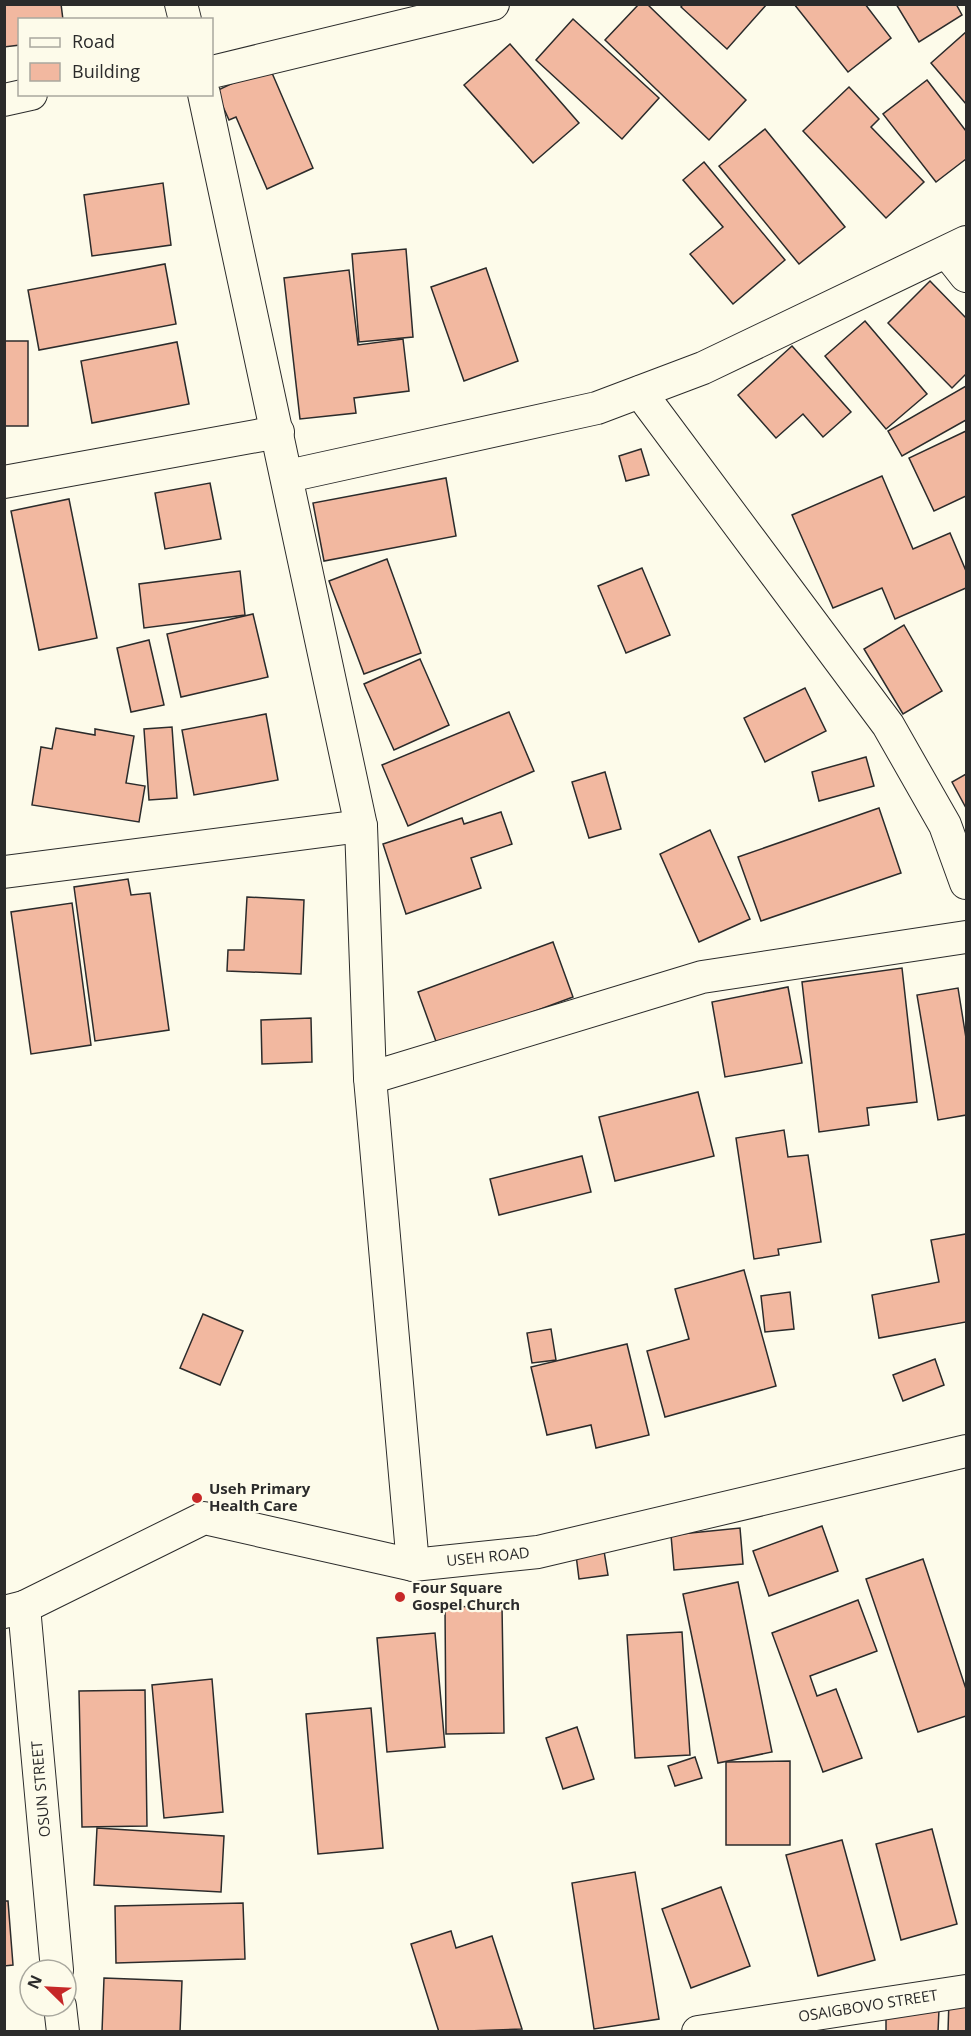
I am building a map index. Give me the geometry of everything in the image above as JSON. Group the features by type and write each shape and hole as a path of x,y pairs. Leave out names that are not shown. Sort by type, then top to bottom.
{"street":[{"path":"213,72 493,4"},
{"path":"4,100 22,96"},
{"path":"204,96 288,476 361,826 370,1078 413,1565"},
{"path":"288,476 597,408 702,368 960,256"},
{"path":"640,392 888,726 945,825 966,884"},
{"path":"4,482 278,432"},
{"path":"4,872 361,826"},
{"path":"370,1078 702,977 966,938"},
{"name":"USEH ROAD","path":"14,1610 204,1518 413,1565 538,1552 966,1452"},
{"name":"OSUN STREET","path":"14,1610 56,1958"},
{"name":"OSAIGBOVO STREET","path":"698,2031 966,1990"}],"building":[{"path":"4,4 61,4 63,18 18,18 18,45 4,47"},
{"path":"639,4 647,4 746,100 709,140 605,40"},
{"path":"683,4 767,4 727,49 681,7"},
{"path":"794,4 865,4 891,38 848,72"},
{"path":"896,4 956,4 962,15 919,42"},
{"path":"573,19 659,98 622,139 536,60"},
{"path":"966,32 966,104 931,63"},
{"path":"510,44 579,123 533,163 464,85"},
{"path":"269,66 313,168 267,189 236,117 229,120 216,91"},
{"path":"927,80 966,131 966,159 936,182 883,114"},
{"path":"849,87 879,119 871,127 924,182 886,218 803,131"},
{"path":"765,129 845,227 799,264 719,166"},
{"path":"704,162 785,260 733,304 690,254 723,227 683,180"},
{"path":"163,183 171,245 92,256 84,195"},
{"path":"406,249 413,337 359,342 352,254"},
{"path":"165,264 176,324 39,350 28,290"},
{"path":"486,268 518,361 464,381 431,287"},
{"path":"349,270 358,345 403,339 409,391 354,398 356,413 300,419 284,278"},
{"path":"930,281 966,318 966,374 952,388 888,323"},
{"path":"865,321 927,394 886,429 825,356"},
{"path":"4,341 28,341 28,426 4,426"},
{"path":"177,342 189,404 92,423 81,361"},
{"path":"792,346 851,412 823,437 803,414 776,438 738,395"},
{"path":"966,386 966,420 902,456 888,431"},
{"path":"966,431 966,496 934,511 909,458"},
{"path":"641,449 649,475 626,481 619,456"},
{"path":"882,476 913,549 950,533 966,571 966,588 895,619 882,588 833,608 792,515"},
{"path":"446,478 456,536 324,561 313,503"},
{"path":"210,483 221,539 165,549 155,493"},
{"path":"69,499 97,638 39,650 11,511"},
{"path":"387,559 421,653 364,674 329,581"},
{"path":"642,568 670,635 626,653 598,586"},
{"path":"240,571 245,615 144,628 139,584"},
{"path":"253,614 268,677 181,697 167,634"},
{"path":"904,625 942,691 903,714 864,649"},
{"path":"149,640 164,705 131,712 117,648"},
{"path":"420,659 449,725 394,750 364,684"},
{"path":"805,688 826,731 765,762 744,718"},
{"path":"509,712 534,771 408,826 382,765"},
{"path":"266,714 278,780 194,795 182,730"},
{"path":"172,727 177,798 149,800 144,729"},
{"path":"56,728 95,735 95,729 134,736 126,783 145,786 139,822 32,805 41,747 52,749"},
{"path":"866,757 874,786 819,801 812,772"},
{"path":"605,772 621,829 589,838 572,782"},
{"path":"966,774 966,808 952,782"},
{"path":"879,808 901,873 761,921 738,857"},
{"path":"501,812 512,844 471,858 481,888 406,914 383,844 462,818 464,824"},
{"path":"710,830 750,919 699,942 660,854"},
{"path":"128,879 131,895 150,893 169,1030 95,1041 74,887"},
{"path":"247,897 304,900 301,974 227,971 228,950 244,950"},
{"path":"72,903 91,1045 31,1054 11,912"},
{"path":"553,942 573,997 438,1047 418,992"},
{"path":"902,968 917,1102 867,1108 869,1125 819,1132 802,982"},
{"path":"788,987 802,1063 725,1077 712,1002"},
{"path":"958,988 966,1038 966,1115 938,1120 917,995"},
{"path":"311,1018 312,1062 262,1064 261,1020"},
{"path":"698,1092 714,1156 615,1181 599,1117"},
{"path":"784,1130 788,1157 808,1155 821,1242 778,1249 779,1255 754,1259 736,1138"},
{"path":"582,1156 591,1192 499,1215 490,1179"},
{"path":"966,1234 966,1322 879,1338 872,1295 939,1282 931,1240"},
{"path":"744,1270 776,1386 665,1417 647,1351 689,1339 675,1289"},
{"path":"790,1292 794,1329 765,1332 761,1296"},
{"path":"203,1314 243,1331 220,1385 180,1368"},
{"path":"551,1329 556,1360 532,1363 527,1333"},
{"path":"627,1344 649,1435 596,1448 591,1425 547,1435 531,1367"},
{"path":"935,1359 944,1385 903,1401 893,1375"},
{"path":"822,1526 838,1571 769,1596 753,1551"},
{"path":"740,1528 743,1564 674,1570 671,1535"},
{"path":"604,1551 608,1575 579,1579 576,1555"},
{"path":"923,1559 966,1689 966,1716 918,1732 866,1579"},
{"path":"738,1582 772,1752 718,1763 683,1594"},
{"path":"858,1600 877,1651 810,1676 817,1696 836,1689 862,1758 823,1772 772,1633"},
{"path":"502,1606 504,1733 446,1734 445,1607"},
{"path":"682,1632 690,1755 635,1758 627,1635"},
{"path":"435,1633 445,1747 387,1752 377,1638"},
{"path":"212,1679 223,1812 164,1818 152,1685"},
{"path":"145,1690 147,1826 82,1827 79,1691"},
{"path":"371,1708 383,1848 318,1854 306,1714"},
{"path":"577,1727 594,1779 563,1789 546,1738"},
{"path":"695,1757 702,1778 675,1786 668,1766"},
{"path":"790,1761 790,1845 726,1845 726,1762"},
{"path":"97,1828 224,1836 221,1892 94,1885"},
{"path":"932,1829 957,1924 901,1940 876,1844"},
{"path":"842,1840 875,1960 818,1976 786,1855"},
{"path":"635,1872 659,2019 594,2029 572,1883"},
{"path":"721,1887 750,1966 691,1988 662,1909"},
{"path":"4,1901 8,1901 13,1965 4,1966"},
{"path":"243,1903 245,1959 116,1963 115,1906"},
{"path":"451,1931 456,1948 492,1936 522,2029 439,2032 411,1944"},
{"path":"104,1978 182,1981 180,2032 102,2032"},
{"path":"949,1999 966,2000 966,2032 948,2032"},
{"path":"886,2008 939,2009 938,2032 886,2032"}],"place":[{"name":"Useh Primary Health Care","path":"197,1498"},
{"name":"Four Square Gospel Church","path":"400,1597"}]}
